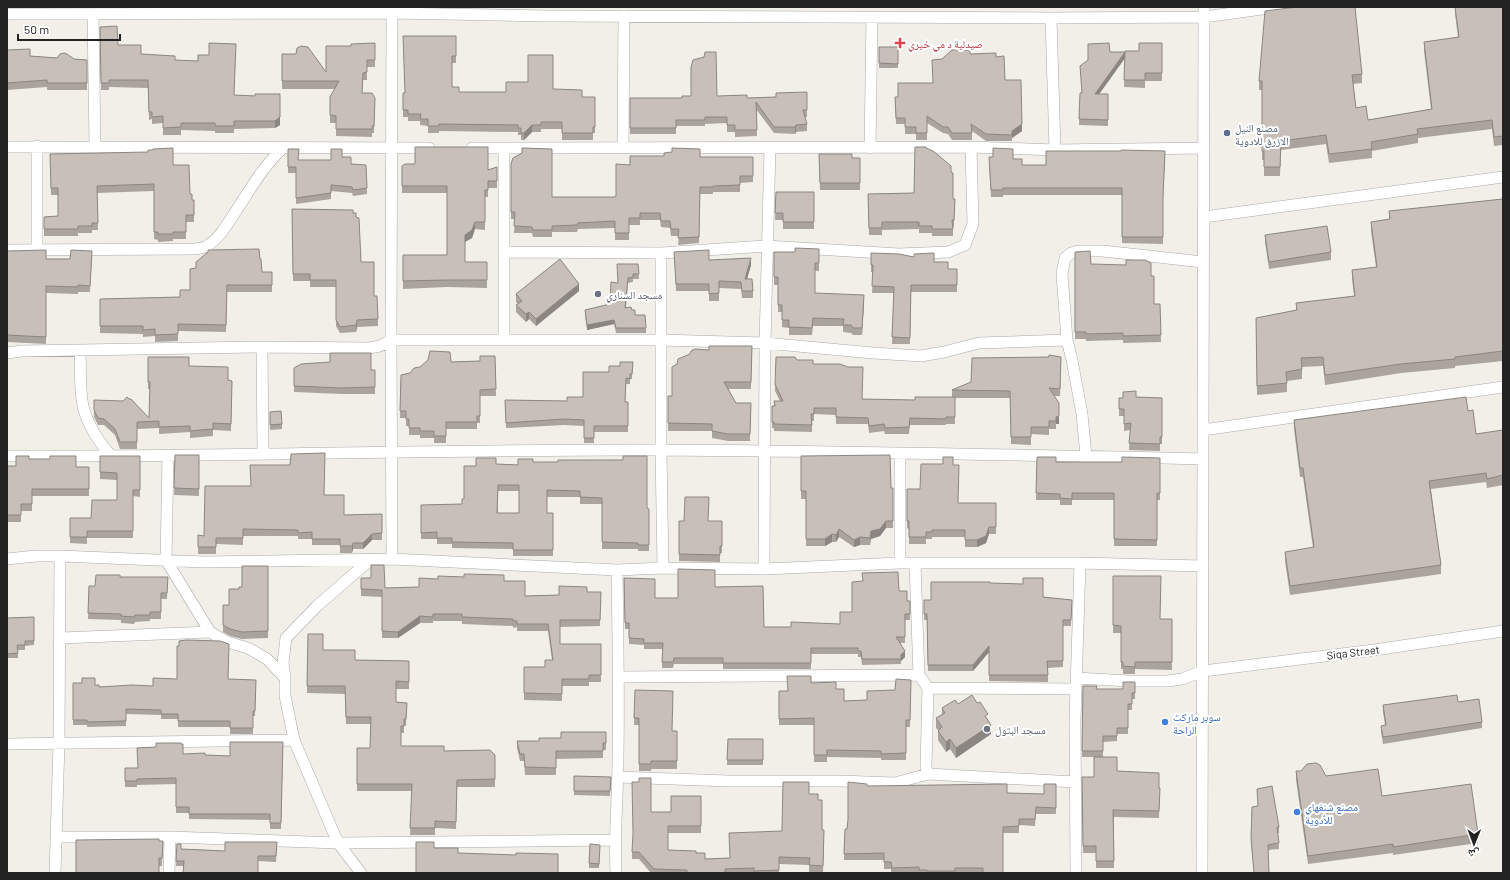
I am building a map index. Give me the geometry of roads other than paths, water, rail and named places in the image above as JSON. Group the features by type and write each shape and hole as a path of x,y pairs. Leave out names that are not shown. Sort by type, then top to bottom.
{"street":[{"path":"798,7 805,16"},
{"path":"7,14 93,14 226,10 392,13 548,12 624,16 805,16 866,13 1050,18 1204,12 1278,7"},
{"path":"1202,873 1204,12"},
{"path":"392,13 392,560"},
{"path":"866,13 870,148"},
{"path":"93,14 95,146"},
{"path":"623,148 624,16"},
{"path":"1050,18 1055,150"},
{"path":"7,146 437,148"},
{"path":"37,146 37,249"},
{"path":"7,250 195,249 206,246 224,229 264,169 284,147"},
{"path":"459,148 971,148 1055,150 1204,148"},
{"path":"504,148 504,340"},
{"path":"764,569 766,246 770,148"},
{"path":"504,252 661,253 766,246 899,254 948,252 965,245 973,224 971,148"},
{"path":"1204,217 1503,177"},
{"path":"1086,456 1082,414 1067,340 1062,274 1065,258 1071,253 1078,251 1203,262"},
{"path":"661,253 660,340 663,568"},
{"path":"7,353 22,351 262,347 369,348 380,346 391,340 660,340 765,343 921,356 979,343 1067,340"},
{"path":"262,347 263,453"},
{"path":"80,351 84,410 91,428 100,443 111,456"},
{"path":"1203,430 1503,387"},
{"path":"7,456 168,456 263,453 661,450 1203,459"},
{"path":"900,453 900,563"},
{"path":"168,456 166,560 210,632 227,642 248,648 267,659 285,678"},
{"path":"7,559 36,556 60,556 204,562 392,560 617,570 663,568 764,569 900,563 1080,563 1203,566"},
{"path":"55,873 61,638 60,556"},
{"path":"362,873 338,844 294,740 285,696 283,663 286,638 317,606 370,560"},
{"path":"1076,873 1076,678 1080,563"},
{"path":"915,564 919,675 928,688 926,768 928,774"},
{"path":"616,873 614,840 618,777 620,677 617,570"},
{"name":"Siqa Street","path":"1076,678 1129,681 1168,681 1182,679 1203,671 1374,650 1503,631"},
{"path":"61,638 210,632"},
{"path":"620,677 919,675"},
{"path":"928,688 1076,689"},
{"path":"7,744 294,740"},
{"path":"618,777 728,781 839,781 895,783 928,774 1075,782"},
{"path":"57,837 170,837 338,844 614,840"},
{"path":"169,873 170,837"}],"place":[{"name":"صيدلية د مي خيري","path":"900,43"},
{"name":"مصنع النيل الازرق للادوية","path":"1227,133"},
{"name":"مسجد السناري","path":"598,294"},
{"name":"سوبر ماركت الراحة","path":"1165,722"},
{"name":"مسجد البتول","path":"987,729"},
{"name":"مصنع شنغهاي للأدوية","path":"1297,812"}]}
